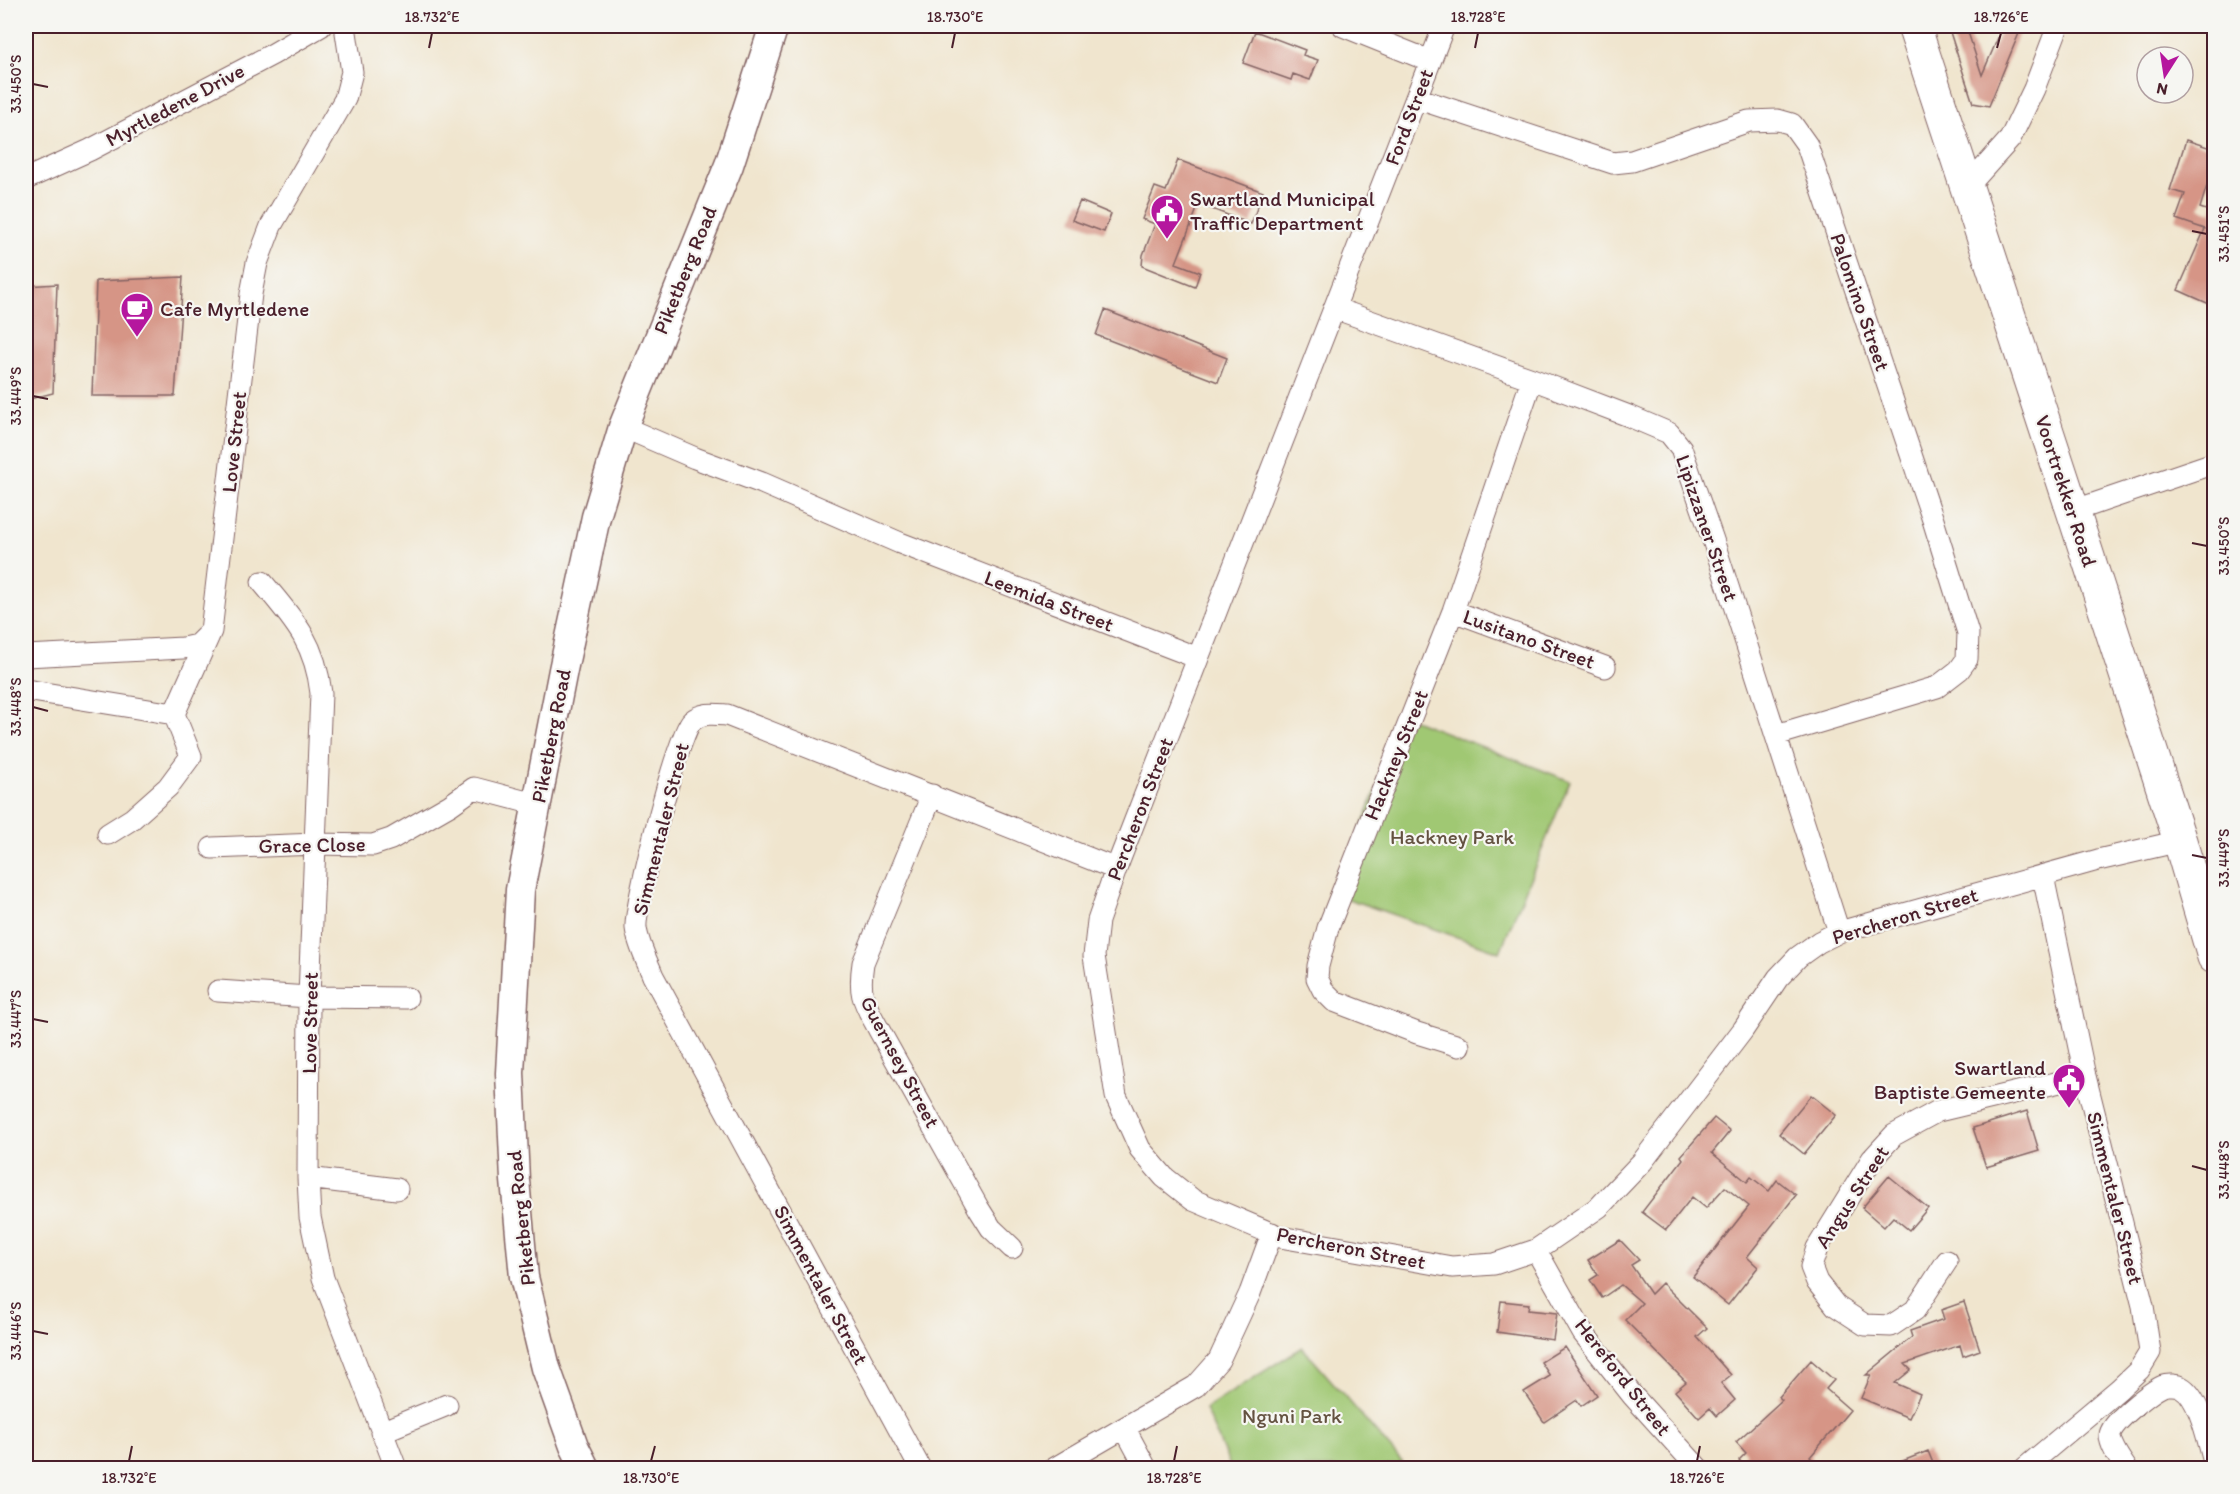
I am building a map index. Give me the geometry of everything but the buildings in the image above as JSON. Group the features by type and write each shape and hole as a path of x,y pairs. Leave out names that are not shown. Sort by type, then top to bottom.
{"main road":[{"name":"Voortrekker Road","path":"1914,26 2180,841 2214,957"}],"street":[{"name":"Myrtledene Drive","path":"26,179 90,150 273,54 321,26"},
{"name":"Love Street","path":"174,714 211,631 251,294 257,263 271,226 345,99 352,72 345,26"},
{"name":"Piketberg Road","path":"585,1468 574,1446 546,1368 525,1277 515,1180 510,1073 520,890 596,517 623,427 729,165 774,26"},
{"path":"1343,26 1430,61"},
{"name":"Ford Street","path":"1334,308 1444,26"},
{"path":"1967,187 2010,139 2034,89 2058,26"},
{"name":"Palomino Street","path":"1416,98 1613,163 1632,161 1749,121 1778,120 1791,124 1807,145 1933,520 1968,633 1967,659 1959,670 1937,687 1776,735"},
{"name":"Lipizzaner Street","path":"1334,308 1532,379 1669,433 1680,448 1713,540 1839,932"},
{"name":"Percheron Street","path":"1334,308 1116,869 1098,921 1094,956 1116,1096 1140,1149 1164,1177 1193,1200 1280,1237 1452,1267 1494,1264 1536,1250 1599,1207 1642,1162 1728,1049 1778,978 1798,957 1819,942 1839,932 2098,860 2180,841"},
{"name":"Hackney Street","path":"1459,1046 1416,1033 1334,1001 1323,990 1317,978 1318,966 1328,928 1453,611 1532,379"},
{"name":"Leemida Street","path":"623,427 695,458 762,483 900,543 1198,658"},
{"path":"2073,511 2214,463"},
{"name":"Love Street","path":"262,582 305,637 318,668 321,693 309,997 308,1178 310,1217 323,1278 396,1468"},
{"name":"Lusitano Street","path":"1453,611 1605,668"},
{"path":"26,656 183,648 197,645 211,631"},
{"path":"26,690 174,714 191,756 168,787 132,819 108,834"},
{"name":"Simmentaler Street","path":"920,1468 653,976 642,950 636,928 639,897 686,728 693,720 704,714 727,715 1116,869"},
{"name":"Grace Close","path":"212,848 316,844 373,845 392,839 474,788 538,805"},
{"name":"Guernsey Street","path":"932,795 863,963 860,984 864,1001 874,1021 979,1209 991,1228 1012,1248"},
{"name":"Simmentaler Street","path":"2025,1468 2119,1389 2139,1370 2150,1352 2143,1306 2085,1076 2043,876"},
{"path":"218,991 309,997 407,998"},
{"name":"Angus Street","path":"1947,1261 1915,1310 1891,1326 1865,1325 1836,1306 1817,1282 1811,1267 1816,1248 1872,1159 1894,1135 1938,1111 2085,1076"},
{"path":"308,1178 397,1189"},
{"path":"1055,1468 1196,1386 1219,1360 1241,1312 1272,1233"},
{"name":"Hereford Street","path":"1536,1250 1583,1333 1633,1396 1698,1468"},
{"path":"2126,1468 2114,1448 2110,1436 2112,1428 2125,1414 2164,1386 2181,1386 2189,1393 2200,1412 2214,1462"},
{"path":"381,1432 447,1405"},
{"path":"1125,1429 1146,1468"}],"green space":[{"name":"Hackney Park","path":"1406,717 1570,781 1500,952 1334,894"},
{"name":"Nguni Park","path":"1302,1347 1403,1463 1379,1468 1231,1468 1205,1409"}],"place":[{"name":"Swartland Municipal Traffic Department","path":"1167,240"},
{"name":"Cafe Myrtledene","path":"137,338"},
{"name":"Swartland Baptiste Gemeente","path":"2069,1109"}]}
